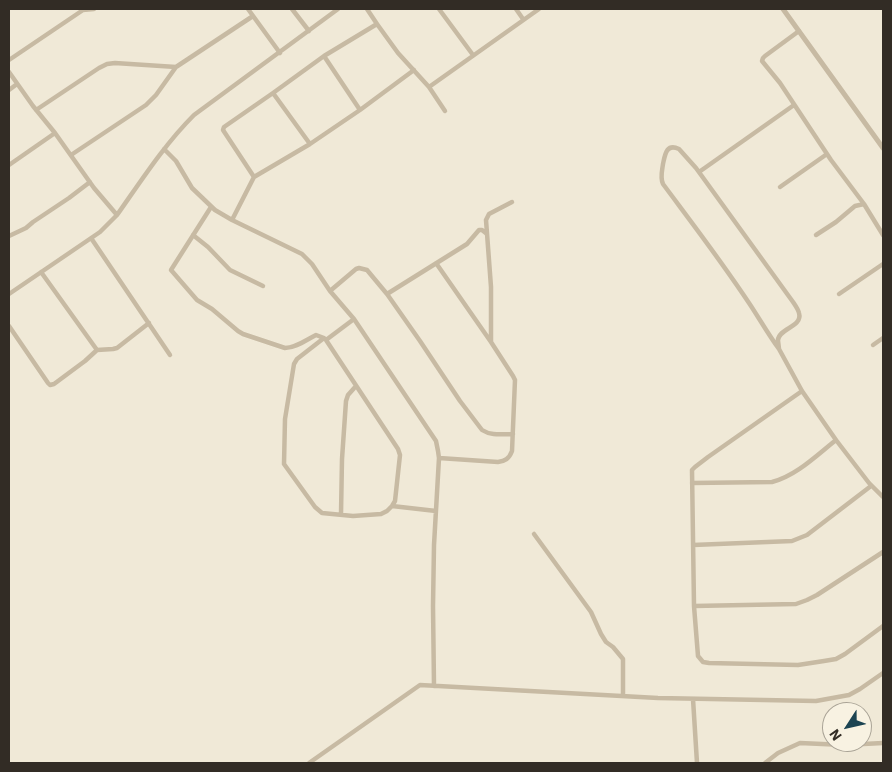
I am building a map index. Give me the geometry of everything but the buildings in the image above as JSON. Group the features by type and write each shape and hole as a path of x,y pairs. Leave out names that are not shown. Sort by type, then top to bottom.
{"street":[{"path":"9,60 83,10 94,9"},
{"path":"248,9 280,53"},
{"path":"292,9 309,31"},
{"path":"9,294 92,238 108,225 117,216 164,149 194,115 338,9"},
{"path":"367,9 401,57 429,87 444,111"},
{"path":"440,9 473,55"},
{"path":"516,9 523,19"},
{"path":"429,87 538,9"},
{"path":"784,9 883,148"},
{"path":"71,155 146,105 176,68 252,16"},
{"path":"254,178 223,128 324,56 377,24"},
{"path":"799,31 762,59 883,234"},
{"path":"324,56 360,110"},
{"path":"36,110 98,68 107,64 176,68"},
{"path":"232,220 254,178 310,144 414,70"},
{"path":"9,72 117,216"},
{"path":"9,90 17,84"},
{"path":"273,94 310,144"},
{"path":"699,172 794,106"},
{"path":"9,165 56,133"},
{"path":"779,348 779,337 797,322 798,312 781,285 699,172 676,147 666,151 662,182 750,304 779,348 802,390 836,440 871,486 883,497"},
{"path":"164,149 176,161 192,188 211,207 232,220 302,254 312,264 330,291 354,319 436,441 439,458 432,606 434,686"},
{"path":"780,187 827,154"},
{"path":"9,236 26,228 90,182"},
{"path":"855,206 858,196"},
{"path":"492,342 491,287 486,220 488,216 512,202"},
{"path":"816,235 836,222 855,206 864,204"},
{"path":"211,207 171,270 197,300 212,309 243,334 278,346 290,348 316,335 325,339 398,448 400,456 395,501 392,506 381,514 352,516 322,513 318,510 284,464 285,419 294,364 297,359 325,339 354,319"},
{"path":"387,294 466,244 479,230 487,234"},
{"path":"193,236 211,250 230,270 263,286"},
{"path":"92,238 170,355"},
{"path":"436,263 492,342 514,378 513,434 510,456 498,462 439,458"},
{"path":"839,294 883,264"},
{"path":"330,291 356,269 366,270 387,294 482,430 491,434 513,434"},
{"path":"41,272 97,350"},
{"path":"9,326 50,385 85,361 97,350 113,350 117,348 149,324"},
{"path":"873,345 883,338"},
{"path":"341,514 346,401 348,395 356,386"},
{"path":"802,390 692,470 694,606 698,656 702,662 709,663 798,665 830,660 849,652 883,626"},
{"path":"692,483 772,482 781,480 836,440"},
{"path":"693,545 792,541 806,534 871,486"},
{"path":"392,506 436,511"},
{"path":"534,534 591,612 600,634 623,659 623,696"},
{"path":"694,606 796,604 817,595 883,552"},
{"path":"309,763 420,685 623,696 816,702 849,695 883,673"},
{"path":"693,699 697,763"},
{"path":"765,763 778,753 800,743 883,744"}]}
